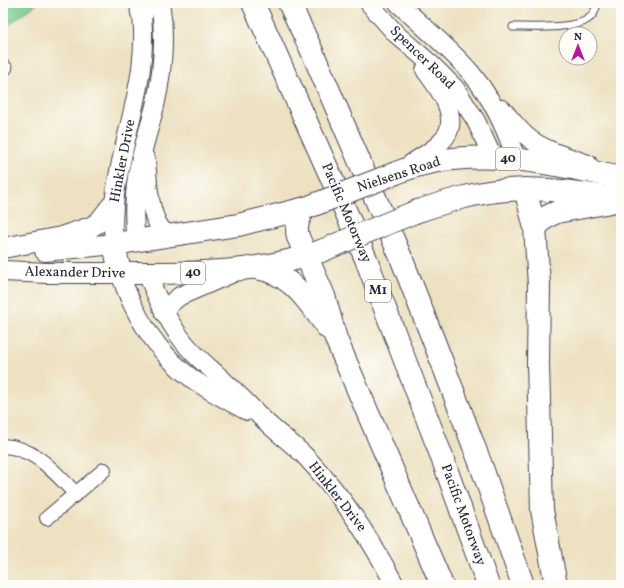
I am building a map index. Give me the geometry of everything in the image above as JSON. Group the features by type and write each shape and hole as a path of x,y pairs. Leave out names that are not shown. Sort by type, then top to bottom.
{"main road":[{"name":"Pacific Motorway","path":"253,3 332,179 366,259 440,452 488,585"},
{"name":"M1","path":"289,3 402,260 478,457 523,585"},
{"path":"493,158 506,175 525,189"},
{"name":"Nielsens Road","path":"136,240 238,224 306,208 398,172 440,160 493,158 516,159 620,177"},
{"path":"516,159 535,228 539,284 538,363 542,510 556,585"},
{"name":"40","path":"147,273 200,273 247,269 314,254 416,212 476,194 502,190 525,189 564,191 621,200"},
{"path":"535,228 548,216 561,211 621,200"},
{"path":"3,248 61,237 90,227 99,222 114,204"},
{"path":"306,208 300,216 297,227 298,237 314,254 336,339 442,585"},
{"name":"40","path":"114,244 136,240"},
{"name":"Hinkler Drive","path":"136,240 141,259 147,273"},
{"name":"Hinkler Drive","path":"114,244 120,273"},
{"name":"Alexander Drive","path":"3,252 54,250 114,244"},
{"path":"247,269 277,274 291,284 304,297 336,339"},
{"name":"Alexander Drive","path":"3,271 48,273 147,273"}],"street":[{"name":"Spencer Road","path":"369,3 396,34 432,65 455,88 476,121 493,158"},
{"name":"Spencer Road","path":"398,3 461,62 478,83 504,127 516,159"},
{"name":"Hinkler Drive","path":"136,240 134,214 137,175 157,95 162,68 164,36 146,6"},
{"name":"Hinkler Drive","path":"114,244 114,204 117,175 142,64 146,6"},
{"path":"396,34 433,81 445,100 450,116 450,125 441,142 398,172"},
{"path":"478,83 530,139 543,146 620,177"},
{"path":"144,144 153,212 156,222 161,230 169,235"},
{"path":"164,313 170,304 180,296 247,269"},
{"name":"Hinkler Drive","path":"120,273 124,288 140,318 162,351 172,362 193,380 208,390 265,421"},
{"name":"Hinkler Drive","path":"147,273 164,313 188,347 199,359 305,457 348,509 369,538 395,585"},
{"path":"3,446 18,448 34,456 46,464 76,494"},
{"path":"47,518 104,470"}],"lane":[{"path":"513,27 573,25 588,19 596,9 597,3"}],"green space":[{"path":"3,3 38,3 3,29"}]}
